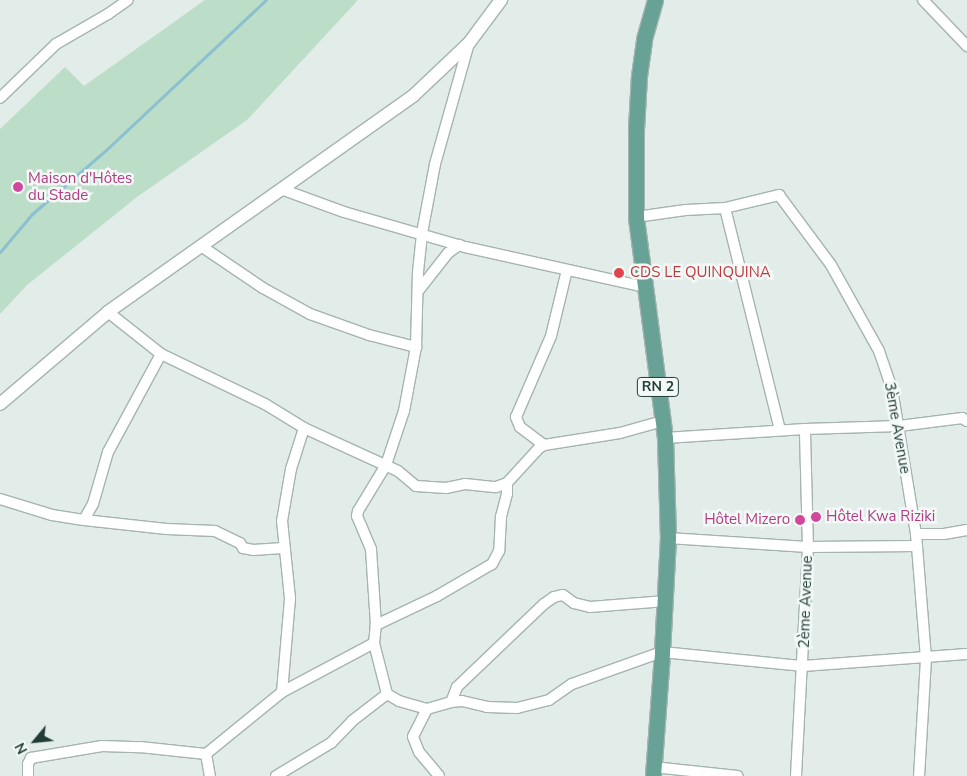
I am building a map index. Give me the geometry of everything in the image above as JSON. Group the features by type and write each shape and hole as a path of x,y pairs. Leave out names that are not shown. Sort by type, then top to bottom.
{"main road":[{"name":"RN 2","path":"653,772 666,601 668,538 665,438 636,217 637,104 644,38 656,3"}],"street":[{"path":"0,98 56,44 108,14 128,0"},
{"path":"0,404 108,312 413,96 469,44 501,0"},
{"path":"923,0 967,46"},
{"path":"469,44 435,164 422,233 418,272 416,347 404,411 386,465 358,511 357,516 371,548 376,625 374,643 387,694 399,701 427,709 462,701 487,707 517,708 549,700 563,689 578,682 662,652 803,666 967,654"},
{"path":"282,190 344,212 459,245 646,287"},
{"name":"3ème Avenue","path":"636,217 686,210 725,208 774,194 782,198 831,265 879,351 892,389 916,534 926,658 919,776"},
{"path":"725,208 780,430"},
{"path":"419,290 448,253 459,245"},
{"path":"201,246 263,288 310,314 369,335 416,347"},
{"path":"544,445 520,427 516,417 552,336 567,270"},
{"path":"108,312 161,354 264,404 304,428 398,471 411,483 421,487 446,488 465,484 496,487 507,483 534,453 544,445 620,432 663,421"},
{"path":"84,520 93,504 108,452 161,354"},
{"path":"665,438 780,430 899,426 962,418 967,420"},
{"path":"282,692 290,598 289,577 283,548 282,521 286,494 304,428"},
{"name":"2ème Avenue","path":"796,776 808,548 805,429"},
{"path":"376,625 444,592 492,564 499,551 501,517 507,494 507,483"},
{"path":"0,499 52,515 167,529 210,530 240,543 243,548 283,548"},
{"path":"916,534 944,534 967,530"},
{"path":"668,538 808,548 916,546"},
{"path":"451,702 457,687 544,604 554,597 563,595 574,603 590,607 666,601"},
{"path":"28,776 28,764 31,758 102,746 140,747 206,754 282,692 374,643"},
{"path":"276,776 331,743 359,715 387,694"},
{"path":"427,709 414,733 414,742 439,776"},
{"path":"206,754 210,776"},
{"path":"653,772 738,776"}],"green space":[{"path":"205,0 358,0 247,120 137,197 27,285 0,314 0,129 65,67 84,86"}],"waterway":[{"path":"0,252 32,214 106,150 266,0"}],"place":[{"name":"Maison d'Hôtes du Stade","path":"18,187"},
{"name":"CDS LE QUINQUINA","path":"619,273"},
{"name":"Hôtel Kwa Riziki","path":"816,517"},
{"name":"Hôtel Mizero","path":"800,520"}]}
